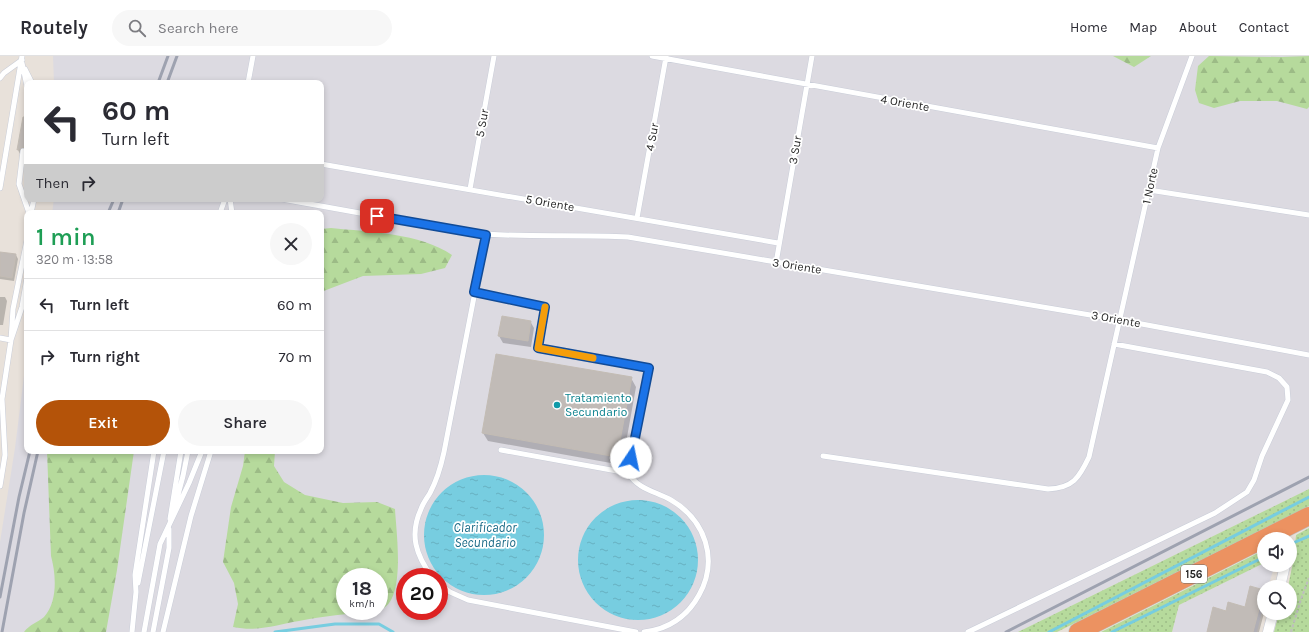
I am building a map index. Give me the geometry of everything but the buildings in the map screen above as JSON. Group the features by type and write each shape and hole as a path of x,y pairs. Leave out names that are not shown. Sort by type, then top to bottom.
{"highway":[{"name":"156","path":"1286,532 1309,516"},
{"name":"156","path":"1078,632 1257,546"}],"street":[{"path":"1268,632 1271,620"}],"lane":[{"path":"249,80 253,56"},
{"name":"5 Sur","path":"470,189 494,56"},
{"name":"4 Oriente","path":"652,56 666,57 807,85 1158,148"},
{"name":"3 Sur","path":"776,263 778,243 812,56"},
{"name":"1 Norte","path":"823,456 1048,489 1060,488 1071,484 1081,474 1089,457 1158,148 1192,56"},
{"name":"4 Sur","path":"637,218 666,57"},
{"path":"0,78 22,58"},
{"path":"22,58 31,80"},
{"path":"22,58 26,80"},
{"path":"0,188 22,58"},
{"path":"23,152 19,184 24,197"},
{"name":"5 Oriente","path":"324,165 778,243"},
{"path":"1149,190 1309,215"},
{"name":"3 Oriente","path":"299,202 486,235 628,237 1120,320 1309,355"},
{"path":"425,568 421,562 415,544 416,524 421,509 439,472 444,452 486,235"},
{"path":"0,486 5,448 2,399 11,340 13,309 24,255"},
{"path":"474,292 545,307 538,348 649,368 628,473 632,480 643,488 670,499 687,510 695,520 704,537 710,563 703,587 692,608 676,622 655,630 644,632"},
{"path":"11,340 22,307 24,295"},
{"path":"0,338 11,340"},
{"path":"968,632 1215,513 1246,492 1254,480 1262,456 1288,400 1288,387 1279,378 1267,372 1114,344"},
{"path":"0,368 7,369"},
{"path":"501,450 628,473"},
{"path":"136,592 135,575 154,454"},
{"path":"132,632 136,592 163,454"},
{"path":"153,632 169,548 169,526 181,454"},
{"path":"169,526 187,454"},
{"path":"144,632 160,544 201,454"},
{"path":"162,632 189,522 210,454"},
{"path":"448,591 468,600 636,632"}],"path":[{"path":"1291,632 1300,599 1309,578"}],"shaded area":[{"path":"53,56 1309,56 1309,489 1018,632 0,632 0,542 15,448 24,376 24,454 324,454 324,210 52,210 54,202 324,202 324,80 54,80"},
{"path":"1257,566 1257,572 1273,572 1270,580 1257,580 1257,620 1260,620 1257,632 1172,632 1179,605"}],"green space":[{"path":"1113,56 1151,56 1134,67"},
{"path":"1209,56 1309,56 1309,107 1307,109 1277,101 1240,101 1214,108 1199,103 1195,90 1198,66"},
{"path":"324,229 378,232 410,238 425,242 452,255 445,268 421,274 363,276 324,291"},
{"path":"47,454 134,454 117,570 106,632 24,632 44,617 52,604 55,579 51,556"},
{"path":"245,454 275,454 274,466 284,482 305,495 343,503 377,502 395,509 398,568 396,568 396,584 388,605 388,568 336,568 336,616 250,629 233,627 238,604 234,583 223,562 231,507 243,466"},
{"path":"1309,489 1309,506 1057,632 1018,632"},
{"path":"1309,528 1309,632 1274,632 1277,620 1297,620 1297,580 1289,580 1291,572 1297,572 1297,534"},
{"path":"1257,554 1257,566 1179,605 1172,632 1101,632"}],"water":[{"name":"Clarificador Secundario","path":"472,476 496,476 507,479 518,485 527,492 534,501 540,512 543,523 543,547 540,558 534,569 527,578 518,585 507,591 496,594 472,594 461,591 450,585 448,583 448,568 433,568 428,558 425,547 425,523 428,512 434,501 441,492 450,485 461,479"},
{"path":"638,500 661,504 681,517 694,537 698,560 694,583 681,603 661,616 638,620 615,616 595,603 582,583 578,560 582,537 595,517 615,504"}],"waterway":[{"path":"1049,632 1309,497"},
{"path":"1297,541 1309,536"},
{"path":"1112,632 1257,560"},
{"path":"275,632 335,624 379,624 393,632"}],"railway":[{"path":"159,80 168,56"},
{"path":"168,80 177,56"},
{"path":"109,210 113,202"},
{"path":"119,210 122,202"},
{"path":"0,597 19,497 29,454"},
{"path":"2,632 24,513 37,454"},
{"path":"1006,632 1309,477"}],"slow traffic":[{"path":"545,307 538,348 593,358"}],"place":[{"name":"Tratamiento Secundario","path":"557,405"}],"route":[{"path":"377,216 486,235 474,292 545,307 538,348 649,368 631,458"}]}
